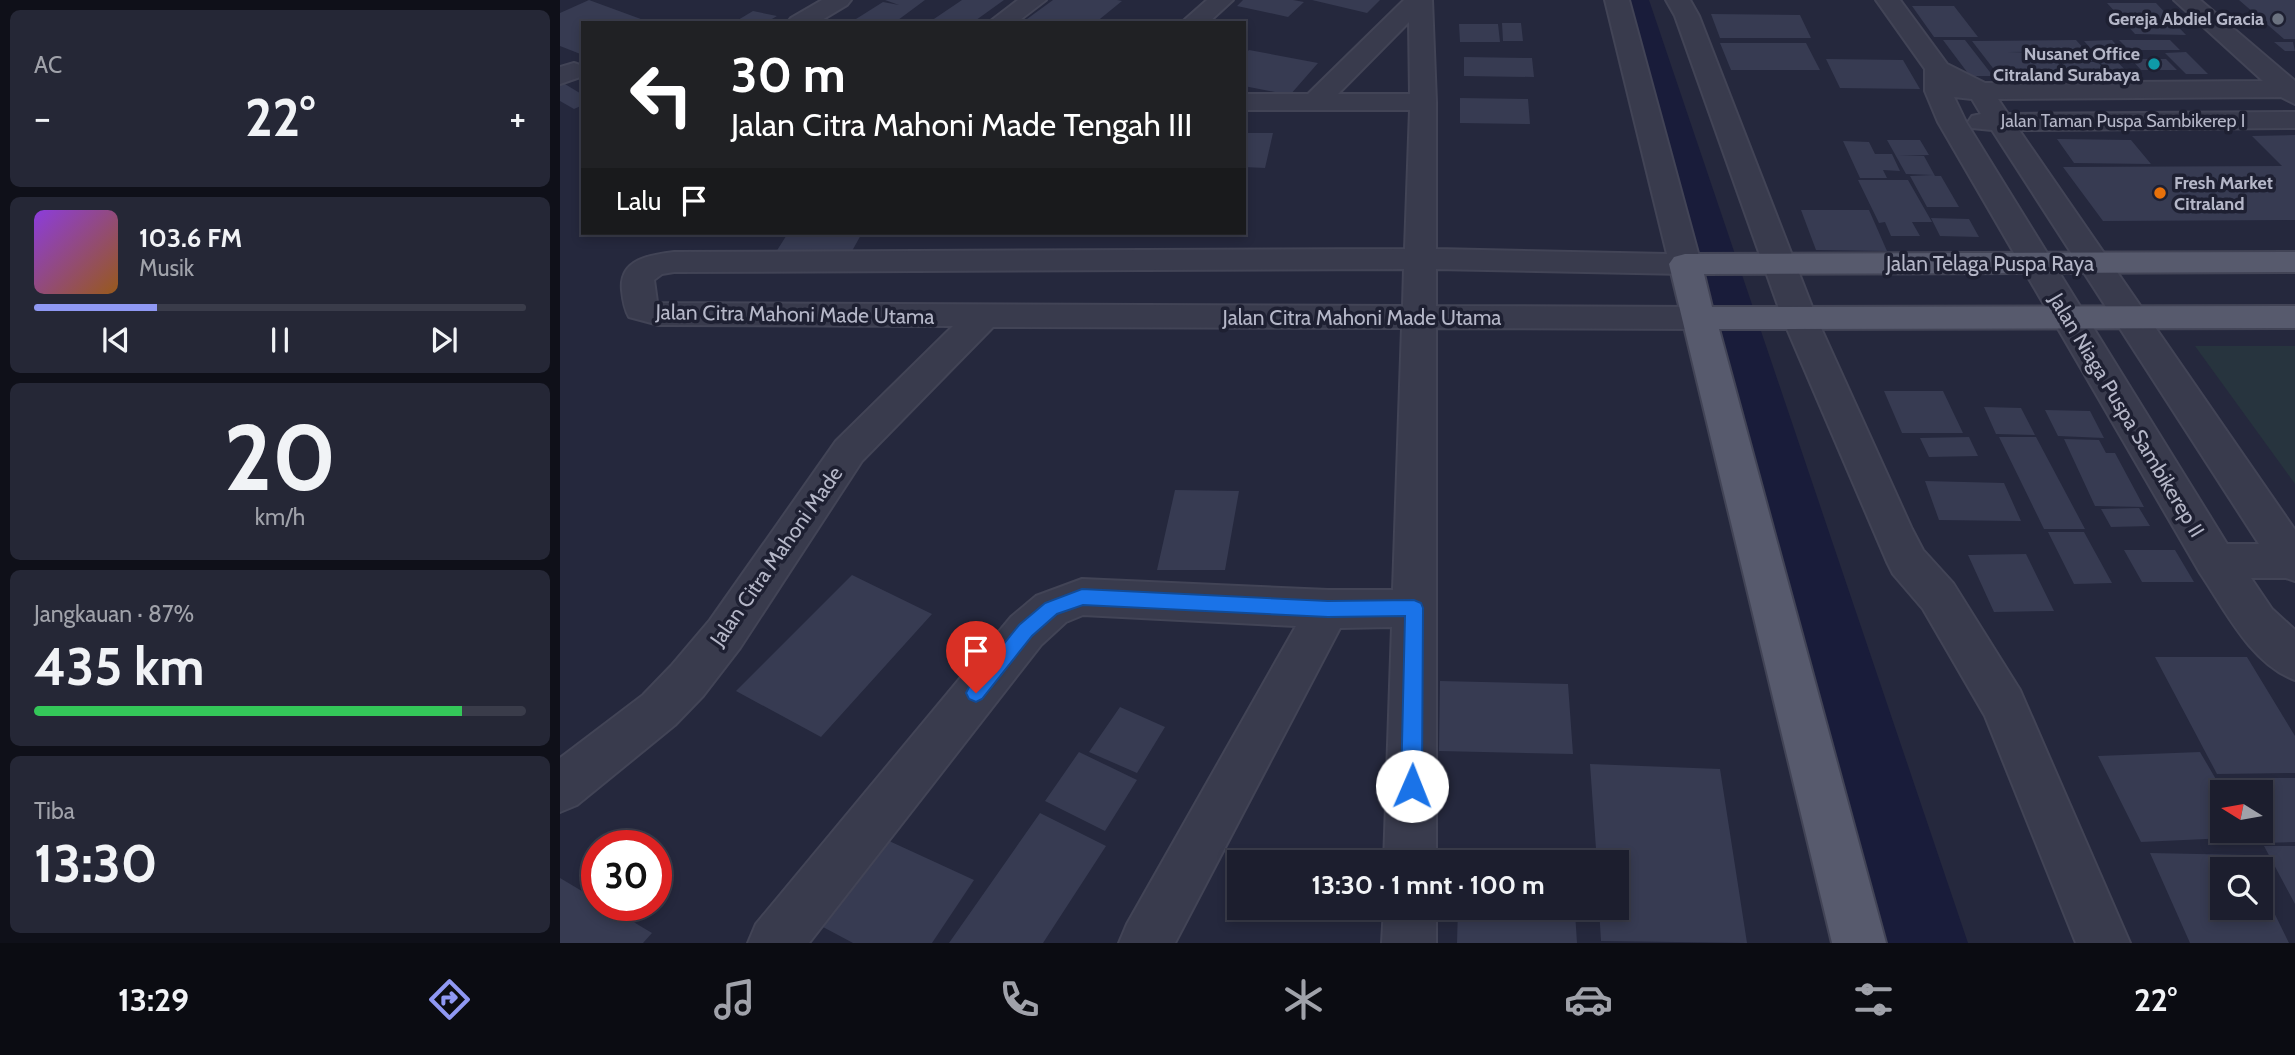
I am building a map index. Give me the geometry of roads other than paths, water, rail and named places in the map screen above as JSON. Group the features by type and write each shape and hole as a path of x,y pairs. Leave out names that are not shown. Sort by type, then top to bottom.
{"main road":[{"name":"Jalan Telaga Puspa Raya","path":"1695,264 2295,262"},
{"path":"1695,264 1859,943"},
{"path":"1710,318 2295,317"}],"street":[{"path":"802,21 839,0"},
{"path":"1003,21 1034,0"},
{"path":"1196,21 1222,0"},
{"path":"1316,101 1419,0"},
{"path":"1410,850 1423,102 1419,0"},
{"path":"1617,0 1695,264"},
{"path":"1678,0 1687,16 1793,317 1908,562 1938,596 2004,705 2104,943"},
{"path":"1888,0 1938,80 1979,90 2294,562"},
{"path":"2186,0 2292,92"},
{"name":"Jalan Niaga Puspa Sambikerep II","path":"1938,80 1952,122 2215,561 2276,622 2295,660"},
{"name":"Jalan Taman Puspa Sambikerep I","path":"1979,90 2292,92"},
{"path":"1246,102 1423,102"},
{"name":"Jalan Taman Puspa Sambikerep I","path":"1952,122 2295,120"},
{"name":"Jalan Citra Mahoni Made Utama","path":"1695,264 1420,259 674,262 653,265 637,277 641,309 659,314 1710,318"},
{"name":"Jalan Citra Mahoni Made","path":"560,788 659,710 687,681 725,634 849,451 984,316"},
{"path":"2215,561 2294,562"},
{"path":"775,943 1026,631 1051,609 1082,597 1328,609 1414,608"},
{"path":"1146,943 1328,609"},
{"path":"1409,920 1409,943"}],"waterway":[{"path":"1627,0 1918,943"}],"place":[{"name":"Gereja Abdiel Gracia","path":"2278,19"},
{"name":"Nusanet Office Citraland Surabaya","path":"2154,64"},
{"name":"Fresh Market Citraland","path":"2160,193"}]}
